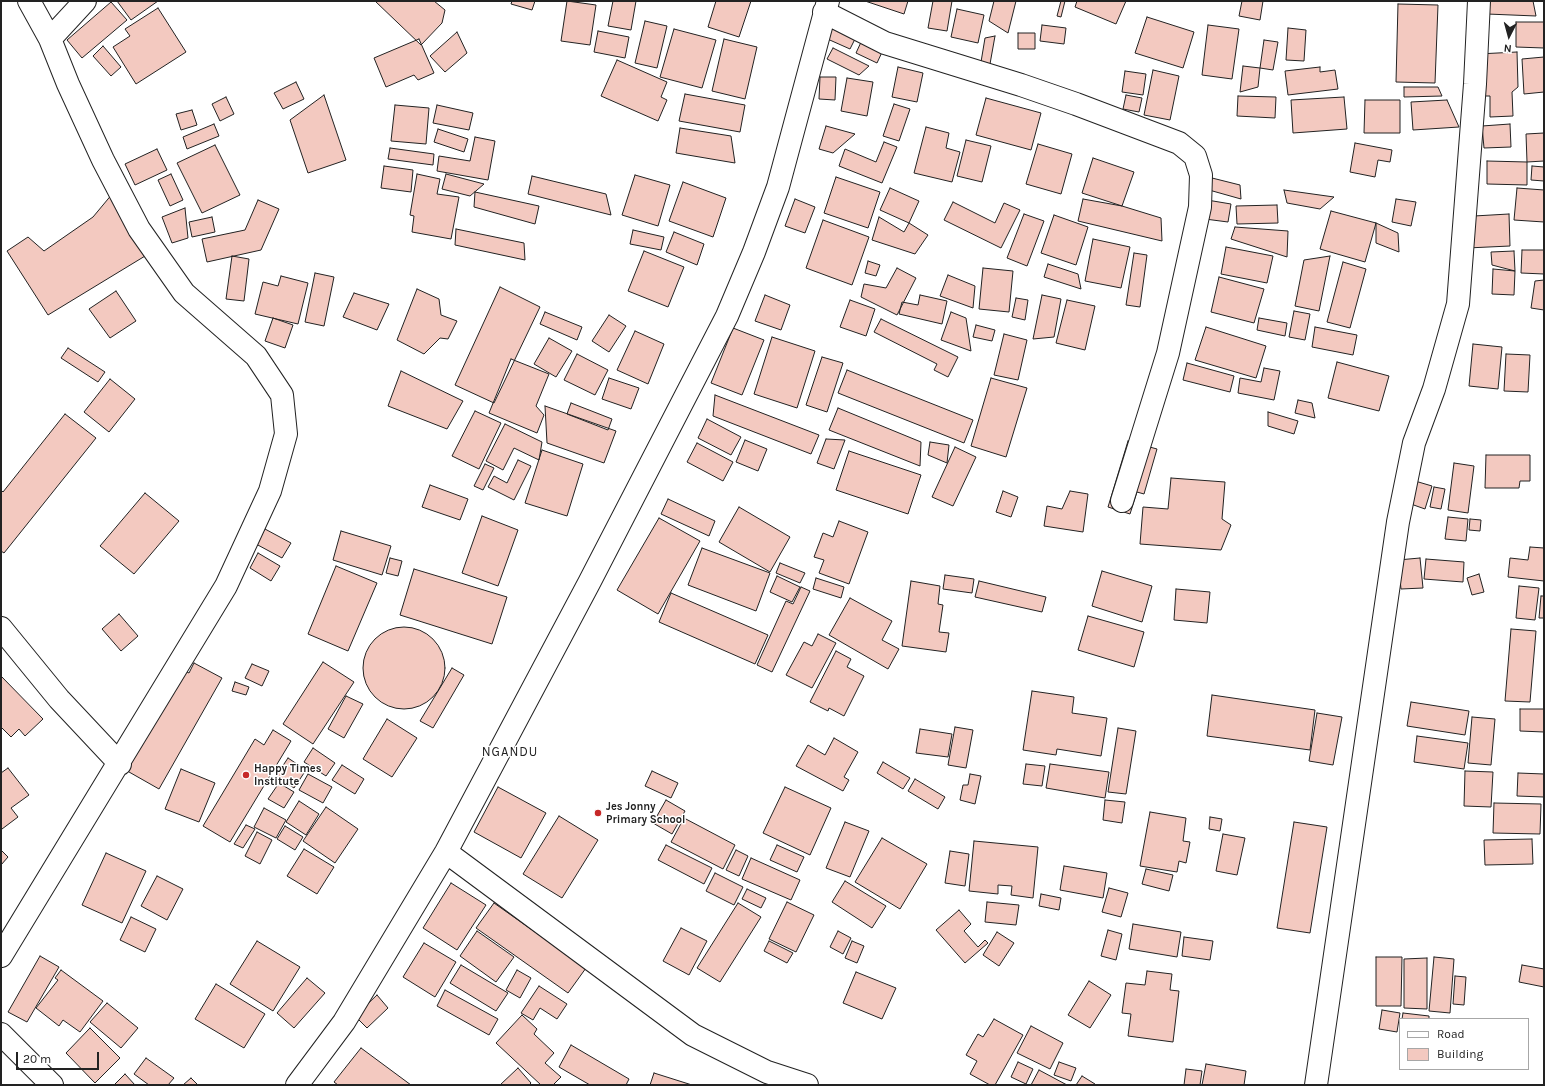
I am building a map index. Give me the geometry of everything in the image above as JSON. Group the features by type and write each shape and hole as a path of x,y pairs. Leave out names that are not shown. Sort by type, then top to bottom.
{"street":[{"path":"1,956 120,764 226,586 270,491 286,434 282,395 256,356 184,293 139,229 103,160 68,84 50,39 29,1"},
{"path":"50,39 85,1"},
{"path":"1316,1085 1398,522 1414,443 1434,389 1458,304 1476,84 1479,1"},
{"path":"297,1085 344,1022 446,852 589,583 727,316 754,252 778,187 826,6 885,43 1076,104 1179,143 1195,156 1201,175 1200,207 1168,353 1122,501"},
{"path":"1,628 59,699 120,764"},
{"path":"446,852 693,1035 767,1072 807,1085"},
{"path":"1,1034 52,1085"}],"building":[{"path":"117,1 158,1 131,20"},
{"path":"375,1 434,1 445,10 442,23 421,45"},
{"path":"512,1 535,1 532,10 511,4"},
{"path":"567,1 596,5 590,45 561,41"},
{"path":"613,1 636,1 631,30 608,26"},
{"path":"716,1 751,1 739,37 708,27"},
{"path":"865,1 908,1 904,14"},
{"path":"933,1 952,1 947,31 928,28"},
{"path":"994,1 1016,1 1008,33 989,21"},
{"path":"1061,1 1065,1 1061,17 1057,16"},
{"path":"1077,1 1126,1 1116,24 1075,7"},
{"path":"1242,1 1263,1 1260,20 1239,16"},
{"path":"1487,1 1533,1 1536,16 1487,14"},
{"path":"111,2 127,20 82,58 67,40"},
{"path":"1398,4 1438,5 1435,83 1396,82"},
{"path":"158,8 186,52 136,84 113,47 130,36 125,29"},
{"path":"957,9 984,15 978,43 951,37"},
{"path":"1147,17 1194,32 1183,68 1135,53"},
{"path":"645,21 667,26 657,68 635,63"},
{"path":"1516,22 1544,22 1544,48 1516,47"},
{"path":"829,23 857,35 850,49 823,37"},
{"path":"1042,25 1066,28 1064,44 1040,41"},
{"path":"1208,25 1239,29 1232,79 1202,75"},
{"path":"1288,28 1306,30 1304,61 1286,60"},
{"path":"674,29 716,40 702,88 660,77"},
{"path":"598,31 629,37 625,58 594,52"},
{"path":"457,32 467,53 445,72 430,56"},
{"path":"1018,33 1035,33 1035,49 1018,49"},
{"path":"995,36 990,64 981,62 985,38"},
{"path":"419,39 434,73 418,80 414,75 386,87 374,58"},
{"path":"724,39 757,47 745,99 712,91"},
{"path":"862,40 883,50 877,63 856,53"},
{"path":"1264,40 1278,42 1273,70 1260,68"},
{"path":"103,46 121,67 111,76 93,56"},
{"path":"833,48 869,66 859,75 827,59"},
{"path":"1517,52 1518,87 1512,92 1513,116 1490,117 1490,96 1479,96 1478,54"},
{"path":"1544,57 1544,92 1524,94 1522,59"},
{"path":"617,60 667,82 661,97 667,100 658,121 601,96"},
{"path":"1243,66 1260,68 1258,87 1240,92"},
{"path":"898,67 923,73 917,102 892,97"},
{"path":"1320,67 1320,72 1335,70 1338,89 1288,95 1285,71"},
{"path":"1153,70 1179,76 1170,120 1144,115"},
{"path":"1125,71 1146,74 1143,95 1122,92"},
{"path":"820,77 836,77 835,100 819,99"},
{"path":"847,78 873,82 867,116 841,111"},
{"path":"296,82 304,99 283,109 274,93"},
{"path":"1404,87 1438,87 1442,96 1404,97"},
{"path":"685,94 745,105 740,132 679,121"},
{"path":"324,95 346,160 308,173 290,120"},
{"path":"1126,95 1142,98 1139,112 1123,109"},
{"path":"1238,96 1276,97 1275,118 1237,116"},
{"path":"226,97 234,114 220,121 212,104"},
{"path":"1344,97 1347,129 1293,133 1291,100"},
{"path":"986,98 1041,113 1031,150 976,135"},
{"path":"1365,100 1400,100 1400,133 1364,133"},
{"path":"1447,100 1459,127 1413,130 1411,102"},
{"path":"894,104 910,109 899,141 883,136"},
{"path":"395,105 429,108 426,144 391,141"},
{"path":"437,105 473,113 469,130 433,123"},
{"path":"192,110 197,125 181,130 176,114"},
{"path":"214,124 219,136 187,149 183,137"},
{"path":"1510,124 1511,147 1484,148 1482,126"},
{"path":"826,126 855,134 833,153 819,149"},
{"path":"926,127 949,133 946,148 960,152 952,182 914,173"},
{"path":"680,128 731,136 735,163 676,153"},
{"path":"438,129 468,139 464,152 434,142"},
{"path":"1544,133 1544,161 1527,162 1526,134"},
{"path":"475,137 495,141 488,180 437,171 439,156 470,161"},
{"path":"966,140 991,146 982,182 957,176"},
{"path":"884,142 897,147 882,183 839,166 845,149 876,162"},
{"path":"1355,143 1392,150 1390,162 1378,160 1375,177 1350,172"},
{"path":"1038,144 1072,154 1061,194 1026,184"},
{"path":"215,145 240,195 202,213 177,163"},
{"path":"390,148 434,154 433,165 388,159"},
{"path":"157,149 167,170 135,185 125,164"},
{"path":"1093,158 1134,172 1122,206 1082,193"},
{"path":"1487,161 1527,162 1527,185 1487,184"},
{"path":"384,166 413,170 411,192 381,188"},
{"path":"1532,166 1544,167 1544,181 1531,180"},
{"path":"171,174 183,200 170,206 158,180"},
{"path":"417,174 440,179 437,194 459,197 451,239 412,232 414,216 410,215"},
{"path":"446,174 484,184 470,196 442,189"},
{"path":"635,175 670,185 658,226 622,215"},
{"path":"532,176 606,194 611,215 528,194"},
{"path":"836,177 880,192 868,228 824,213"},
{"path":"1212,178 1240,185 1241,199 1209,190"},
{"path":"683,182 726,198 713,237 669,221"},
{"path":"890,188 919,201 909,223 880,210"},
{"path":"1517,188 1544,190 1544,222 1514,220"},
{"path":"1284,190 1334,197 1320,209 1287,203"},
{"path":"475,192 539,206 535,224 474,207"},
{"path":"113,193 150,253 48,315 7,251 28,237 44,251 93,217"},
{"path":"795,199 815,207 805,233 785,226"},
{"path":"1083,199 1122,206 1161,218 1162,241 1078,221"},
{"path":"1396,199 1416,202 1411,226 1392,222"},
{"path":"258,200 279,209 261,250 207,262 202,239 245,230"},
{"path":"1207,200 1231,204 1228,222 1205,219"},
{"path":"953,202 995,223 1004,203 1020,210 1001,248 944,220"},
{"path":"1277,205 1278,223 1237,224 1236,206"},
{"path":"185,208 188,238 172,243 162,217"},
{"path":"1331,211 1376,223 1365,262 1320,249"},
{"path":"1024,214 1044,221 1027,266 1007,258"},
{"path":"1509,214 1510,246 1467,248 1474,216"},
{"path":"1054,215 1088,227 1076,265 1041,253"},
{"path":"212,217 215,232 192,237 189,222"},
{"path":"879,217 904,232 909,223 928,235 915,254 872,240"},
{"path":"823,220 869,237 852,285 806,268"},
{"path":"1376,223 1398,233 1399,252 1376,243"},
{"path":"1235,227 1288,231 1287,257 1231,239"},
{"path":"456,229 524,243 525,260 455,245"},
{"path":"633,230 664,237 661,250 630,244"},
{"path":"674,232 704,244 697,265 666,252"},
{"path":"1093,239 1130,247 1121,288 1085,281"},
{"path":"1226,247 1273,256 1267,283 1221,274"},
{"path":"1522,250 1544,250 1544,274 1521,273"},
{"path":"644,251 684,267 668,307 628,291"},
{"path":"1514,251 1515,271 1492,265 1491,252"},
{"path":"1134,253 1147,255 1140,307 1126,305"},
{"path":"232,256 249,259 244,301 226,299"},
{"path":"1330,256 1319,311 1295,306 1304,260"},
{"path":"868,261 880,265 876,276 865,273"},
{"path":"1343,262 1366,269 1350,328 1327,322"},
{"path":"1048,264 1078,274 1081,289 1044,277"},
{"path":"897,268 916,278 897,315 861,297 864,284 886,288"},
{"path":"983,268 1013,271 1009,312 979,309"},
{"path":"1493,269 1515,271 1514,295 1492,294"},
{"path":"315,273 334,277 324,326 305,322"},
{"path":"948,275 975,286 973,308 940,296"},
{"path":"281,276 308,283 298,324 255,314 263,282 278,286"},
{"path":"1219,277 1264,289 1254,323 1211,312"},
{"path":"1544,280 1544,310 1531,308 1535,281"},
{"path":"500,287 540,307 494,403 455,385"},
{"path":"417,289 439,299 441,315 457,321 448,339 440,338 424,354 397,340"},
{"path":"116,291 136,321 110,338 89,309"},
{"path":"354,293 389,304 377,330 343,317"},
{"path":"765,295 790,305 781,330 755,321"},
{"path":"920,295 947,301 942,324 899,314 902,302 918,305"},
{"path":"1042,295 1061,299 1054,337 1033,339"},
{"path":"1016,298 1028,300 1025,320 1012,317"},
{"path":"850,300 875,309 866,336 840,327"},
{"path":"1067,300 1095,306 1085,350 1056,343"},
{"path":"1294,311 1310,314 1305,340 1289,337"},
{"path":"545,312 582,327 577,340 540,324"},
{"path":"951,312 966,318 971,351 941,340"},
{"path":"609,315 626,326 609,352 592,341"},
{"path":"273,318 293,325 285,348 265,341"},
{"path":"1259,318 1287,323 1285,336 1257,330"},
{"path":"881,319 958,357 948,377 934,370 937,364 874,332"},
{"path":"976,325 995,330 992,341 973,337"},
{"path":"1206,327 1266,346 1256,378 1195,360"},
{"path":"1315,327 1357,335 1353,355 1312,347"},
{"path":"733,328 764,340 742,395 711,383"},
{"path":"635,331 664,344 648,384 617,370"},
{"path":"1004,334 1027,340 1018,380 994,375"},
{"path":"772,337 815,351 797,408 754,394"},
{"path":"549,338 572,351 556,377 534,364"},
{"path":"1473,344 1502,347 1498,389 1469,386"},
{"path":"68,348 105,372 98,382 61,358"},
{"path":"577,354 608,370 595,395 564,380"},
{"path":"1506,354 1530,355 1528,392 1504,391"},
{"path":"822,357 843,363 827,412 806,405"},
{"path":"511,359 549,374 536,406 544,415 537,433 489,413"},
{"path":"1337,362 1389,376 1379,411 1328,398"},
{"path":"1187,363 1234,376 1230,392 1183,380"},
{"path":"1264,368 1280,371 1274,400 1238,393 1240,378 1261,382"},
{"path":"847,370 973,420 964,443 838,393"},
{"path":"401,371 463,401 447,429 388,406"},
{"path":"609,378 639,388 631,409 602,399"},
{"path":"991,378 1027,388 1006,457 971,446"},
{"path":"110,379 135,399 109,432 84,412"},
{"path":"715,395 819,435 811,454 713,416"},
{"path":"1298,400 1312,403 1315,418 1295,413"},
{"path":"571,403 612,419 608,430 567,414"},
{"path":"545,406 616,431 604,463 547,443"},
{"path":"838,408 921,442 920,466 829,430"},
{"path":"475,411 501,423 479,469 452,456"},
{"path":"1268,412 1298,421 1294,434 1268,426"},
{"path":"65,414 96,438 4,553 1,551 1,490 3,492"},
{"path":"707,419 741,437 731,455 698,438"},
{"path":"505,424 542,442 539,460 514,448 503,470 486,461"},
{"path":"826,439 845,440 834,469 817,463"},
{"path":"745,440 767,449 758,471 736,462"},
{"path":"1128,441 1157,449 1144,494 1137,492 1130,514 1108,507"},
{"path":"930,442 949,445 947,463 928,455"},
{"path":"697,443 733,462 723,481 687,462"},
{"path":"955,447 976,457 953,506 932,497"},
{"path":"542,450 583,464 567,516 525,503"},
{"path":"849,451 921,475 908,514 836,490"},
{"path":"1486,455 1530,455 1530,481 1520,481 1519,488 1485,488"},
{"path":"518,460 531,466 514,500 488,487 494,476 507,483"},
{"path":"1454,463 1474,466 1468,513 1448,510"},
{"path":"485,464 494,468 483,490 474,486"},
{"path":"1171,478 1225,482 1222,519 1231,525 1221,550 1140,544 1143,507 1168,509"},
{"path":"1415,481 1432,486 1425,509 1408,503"},
{"path":"430,485 468,499 460,520 422,507"},
{"path":"1434,487 1445,489 1441,509 1430,507"},
{"path":"1003,491 1018,497 1011,517 996,512"},
{"path":"1070,491 1088,494 1083,532 1044,526 1047,506 1062,509"},
{"path":"145,493 179,521 134,574 100,546"},
{"path":"668,499 715,521 709,536 661,514"},
{"path":"739,507 790,537 770,572 719,542"},
{"path":"482,516 518,530 498,586 462,573"},
{"path":"1448,517 1468,519 1466,541 1445,539"},
{"path":"659,518 700,541 658,614 617,590"},
{"path":"1470,519 1481,520 1480,531 1469,530"},
{"path":"839,521 868,532 849,584 819,573 824,560 814,557 823,533 833,537"},
{"path":"265,529 291,543 282,558 256,544"},
{"path":"341,531 391,546 382,575 333,560"},
{"path":"1530,547 1544,548 1544,581 1508,577 1510,558 1528,560"},
{"path":"702,548 770,573 756,611 688,585"},
{"path":"258,553 280,566 271,581 250,568"},
{"path":"390,558 402,561 398,576 386,573"},
{"path":"1420,558 1423,588 1401,589 1398,560"},
{"path":"1426,559 1464,562 1463,582 1424,579"},
{"path":"780,563 805,573 800,583 776,573"},
{"path":"336,566 377,583 348,651 308,634"},
{"path":"414,569 507,597 492,644 400,615"},
{"path":"1102,571 1152,586 1142,622 1092,606"},
{"path":"1479,574 1484,592 1472,595 1467,578"},
{"path":"945,575 974,579 972,593 943,589"},
{"path":"777,576 800,587 792,602 770,592"},
{"path":"816,578 844,587 841,598 813,589"},
{"path":"911,581 940,586 938,604 943,605 939,632 949,633 946,652 902,646"},
{"path":"979,581 1046,597 1042,612 975,597"},
{"path":"1519,586 1539,588 1535,620 1516,618"},
{"path":"801,587 810,591 772,672 757,665 786,601 793,604"},
{"path":"1176,589 1210,592 1207,623 1174,620"},
{"path":"671,593 768,635 755,664 659,622"},
{"path":"1541,596 1544,596 1544,618 1539,618"},
{"path":"850,598 892,621 882,640 899,649 888,669 829,635"},
{"path":"119,614 138,636 121,651 102,629"},
{"path":"1088,616 1144,632 1134,667 1078,650"},
{"path":"404,627 420,630 433,639 442,652 445,668 442,684 433,697 420,706 404,709 388,706 375,697 366,684 363,668 366,652 375,639 388,630"},
{"path":"1511,629 1536,631 1530,702 1505,701"},
{"path":"818,634 836,643 812,688 786,675 804,642 812,646"},
{"path":"836,651 851,659 847,667 864,676 844,716 829,708 828,711 810,702"},
{"path":"323,662 354,682 313,744 283,724"},
{"path":"194,663 222,678 159,789 122,768 179,668 189,673"},
{"path":"252,664 269,671 262,686 245,678"},
{"path":"452,668 464,675 433,728 420,721"},
{"path":"1,676 43,719 25,736 19,729 11,737 1,727"},
{"path":"235,682 249,687 246,695 232,691"},
{"path":"1032,691 1074,697 1072,713 1107,718 1101,756 1057,749 1056,755 1023,750"},
{"path":"1212,695 1315,710 1310,750 1207,736"},
{"path":"346,696 363,704 344,738 328,729"},
{"path":"1411,702 1469,711 1465,735 1407,726"},
{"path":"1520,709 1544,709 1544,732 1520,731"},
{"path":"1317,713 1342,717 1333,765 1309,761"},
{"path":"1472,717 1495,719 1491,765 1468,763"},
{"path":"387,719 417,738 392,777 363,759"},
{"path":"955,727 973,730 966,768 948,765"},
{"path":"1118,728 1136,731 1126,794 1108,792"},
{"path":"920,729 952,734 948,757 916,753"},
{"path":"273,730 291,741 230,842 203,826 255,739 264,745"},
{"path":"1417,736 1468,743 1464,769 1414,762"},
{"path":"834,738 858,752 844,777 849,780 843,791 796,766 808,745 825,755"},
{"path":"313,748 335,763 326,776 304,762"},
{"path":"288,758 306,770 294,788 276,776"},
{"path":"883,762 910,778 903,789 877,773"},
{"path":"1026,764 1045,766 1042,786 1023,784"},
{"path":"1050,764 1109,772 1105,798 1046,788"},
{"path":"342,765 364,779 355,794 332,780"},
{"path":"8,768 29,795 11,808 18,817 2,829 1,773"},
{"path":"181,769 215,783 199,822 165,809"},
{"path":"652,771 678,783 671,798 645,786"},
{"path":"1465,771 1493,772 1491,807 1464,806"},
{"path":"1518,773 1544,774 1544,797 1517,796"},
{"path":"308,774 332,787 323,803 299,790"},
{"path":"970,774 981,776 975,804 960,800 963,785 968,785"},
{"path":"915,779 945,797 938,809 908,791"},
{"path":"279,783 294,792 284,808 268,799"},
{"path":"498,787 546,813 521,858 474,832"},
{"path":"785,787 831,808 810,855 763,833"},
{"path":"666,800 685,811 672,834 653,823"},
{"path":"1105,800 1125,802 1122,823 1103,820"},
{"path":"299,801 319,814 306,835 286,822"},
{"path":"1494,803 1541,804 1540,834 1493,833"},
{"path":"326,807 358,829 335,863 303,841"},
{"path":"264,808 286,820 276,838 254,827"},
{"path":"1150,812 1186,818 1183,841 1190,842 1186,863 1179,861 1177,872 1140,866"},
{"path":"559,816 598,840 562,898 523,874"},
{"path":"1210,817 1222,819 1220,831 1209,829"},
{"path":"684,818 735,845 723,869 671,842"},
{"path":"845,822 869,831 850,877 826,868"},
{"path":"1294,822 1327,827 1310,933 1277,928"},
{"path":"246,825 255,829 243,848 234,844"},
{"path":"285,826 303,837 295,850 277,839"},
{"path":"257,832 272,840 260,864 245,856"},
{"path":"1223,834 1245,838 1237,875 1216,871"},
{"path":"882,838 927,864 900,909 855,882"},
{"path":"1532,839 1533,864 1485,865 1484,840"},
{"path":"974,841 1038,847 1033,898 1011,895 1012,886 998,885 998,894 969,891"},
{"path":"666,845 712,868 704,884 658,860"},
{"path":"777,845 804,857 797,872 770,860"},
{"path":"304,849 334,867 317,894 287,876"},
{"path":"1,850 8,857 1,865"},
{"path":"736,850 748,856 739,876 726,870"},
{"path":"950,851 969,854 965,886 945,883"},
{"path":"106,853 146,871 122,923 82,905"},
{"path":"751,858 800,880 791,900 742,879"},
{"path":"1064,866 1107,873 1103,898 1060,890"},
{"path":"1146,869 1173,875 1169,891 1142,884"},
{"path":"715,873 743,887 734,905 706,891"},
{"path":"157,876 183,889 167,920 141,906"},
{"path":"845,881 886,906 872,928 832,902"},
{"path":"451,883 486,905 457,950 423,928"},
{"path":"1109,888 1128,893 1121,917 1102,912"},
{"path":"747,889 766,898 761,908 742,899"},
{"path":"1041,894 1061,898 1059,910 1039,906"},
{"path":"787,902 814,915 796,952 769,939"},
{"path":"987,902 1019,905 1016,925 985,922"},
{"path":"494,903 586,968 568,993 476,928"},
{"path":"738,903 761,917 720,982 697,968"},
{"path":"959,910 971,924 964,931 978,947 985,940 988,943 965,963 936,930"},
{"path":"131,917 156,929 145,952 120,940"},
{"path":"1133,924 1181,932 1177,957 1129,949"},
{"path":"681,928 707,941 689,975 663,961"},
{"path":"1108,930 1122,934 1116,960 1101,956"},
{"path":"477,931 514,957 496,982 460,956"},
{"path":"838,931 851,938 843,954 830,947"},
{"path":"997,932 1014,943 999,966 983,955"},
{"path":"1184,937 1213,941 1210,960 1182,956"},
{"path":"257,941 300,967 273,1011 230,984"},
{"path":"769,941 793,953 787,963 764,951"},
{"path":"852,941 864,946 857,963 845,958"},
{"path":"424,943 456,962 435,997 403,977"},
{"path":"40,956 59,967 27,1022 8,1012"},
{"path":"1376,957 1402,957 1401,1006 1376,1006"},
{"path":"1434,957 1454,959 1450,1013 1429,1011"},
{"path":"1427,958 1427,1009 1404,1008 1404,959"},
{"path":"461,965 508,993 496,1011 450,983"},
{"path":"1522,965 1544,969 1544,987 1519,982"},
{"path":"61,970 103,1001 80,1032 63,1020 59,1026 36,1008 58,980 55,978"},
{"path":"517,970 531,978 520,998 506,990"},
{"path":"1147,971 1172,974 1170,990 1179,991 1173,1042 1128,1036 1131,1014 1122,1013 1126,983 1145,985"},
{"path":"856,972 896,988 882,1019 843,1003"},
{"path":"1455,976 1466,977 1464,1005 1453,1004"},
{"path":"307,978 325,993 294,1028 277,1013"},
{"path":"1089,981 1111,995 1090,1028 1068,1015"},
{"path":"216,984 265,1014 244,1048 195,1019"},
{"path":"539,986 567,1004 557,1019 540,1008 533,1020 521,1013"},
{"path":"445,990 498,1019 489,1035 437,1006"},
{"path":"377,995 388,1008 367,1028 355,1016"},
{"path":"107,1003 138,1028 121,1048 90,1022"},
{"path":"1382,1010 1400,1013 1397,1032 1379,1029"},
{"path":"1403,1013 1429,1016 1429,1018 1402,1018"},
{"path":"522,1015 537,1029 534,1034 554,1053 545,1063 561,1077 553,1085 541,1085 496,1043"},
{"path":"994,1019 1023,1035 995,1085 990,1085 970,1074 977,1061 966,1055 978,1034 983,1037"},
{"path":"1031,1026 1063,1043 1050,1069 1017,1053"},
{"path":"90,1028 120,1058 95,1083 66,1053"},
{"path":"571,1045 629,1079 626,1085 590,1085 559,1067"},
{"path":"361,1048 411,1085 338,1085 334,1082"},
{"path":"146,1058 174,1078 168,1085 149,1085 134,1074"},
{"path":"1018,1062 1033,1069 1026,1084 1011,1077"},
{"path":"1059,1062 1076,1068 1071,1081 1054,1075"},
{"path":"1206,1064 1246,1071 1244,1085 1202,1085"},
{"path":"518,1068 531,1083 529,1085 500,1085"},
{"path":"1186,1069 1202,1071 1200,1085 1184,1085"},
{"path":"1039,1070 1067,1085 1031,1085"},
{"path":"654,1073 692,1085 650,1085"},
{"path":"125,1074 135,1085 114,1085"},
{"path":"1082,1076 1095,1084 1095,1085 1076,1085"},
{"path":"191,1078 198,1085 183,1085"}],"place":[{"name":"Happy Times Institute","path":"246,775"},
{"name":"Jes Jonny Primary School","path":"598,813"}],"district":[{"name":"NGANDU","path":"510,752"}]}
